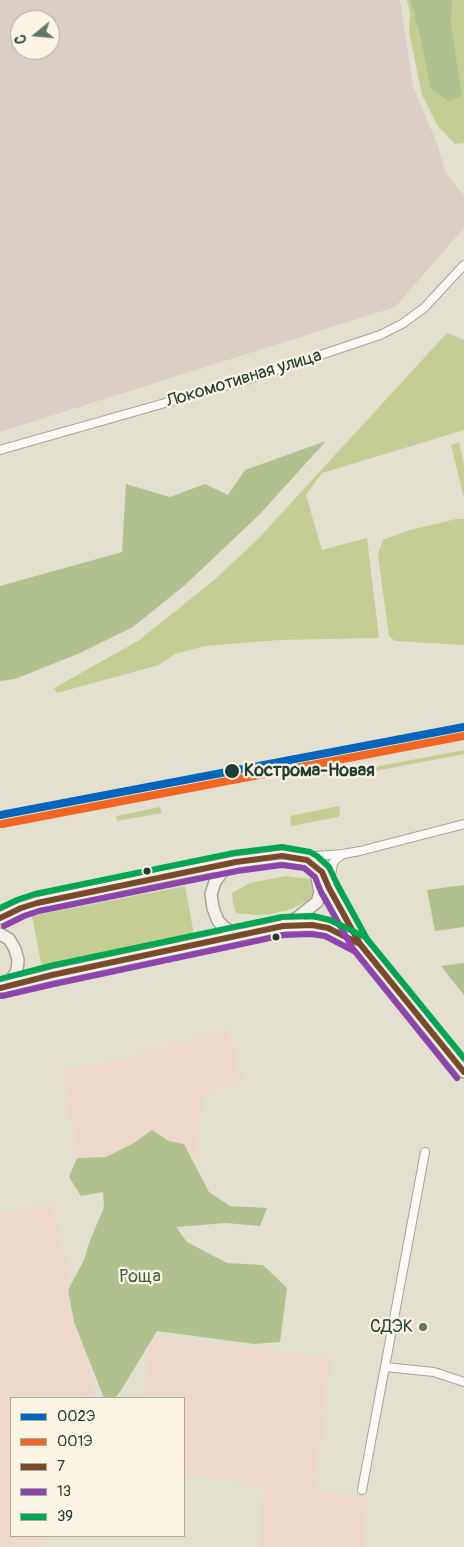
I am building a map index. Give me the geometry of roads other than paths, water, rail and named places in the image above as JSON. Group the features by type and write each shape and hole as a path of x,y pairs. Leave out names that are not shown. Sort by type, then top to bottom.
{"main road":[{"path":"0,918 37,903 159,877 236,862 282,856 297,857 312,862 322,872 360,944 464,1072"},
{"path":"236,862 223,871 215,882 212,894 212,908 218,920 225,928 234,933 244,934"},
{"path":"283,926 317,902 320,893 319,884 312,862"},
{"path":"1,987 283,926 312,925 328,928 360,944"},
{"path":"0,934 9,939 15,949 18,960 17,970 12,979 1,987"}],"street":[{"name":"Локомотивная улица","path":"0,450 246,380 380,335 402,324 424,308 464,265"},
{"path":"297,857 343,854 366,850 464,824"},
{"path":"317,902 329,888 333,863 343,854"},
{"path":"362,1490 425,1152"},
{"path":"385,1366 434,1372 464,1382"}],"place":[{"name":"Кострома-Новая","path":"232,771"},
{"name":"СДЭК","path":"423,1327"}],"park label":[{"name":"Роща","path":"140,1277"}]}
